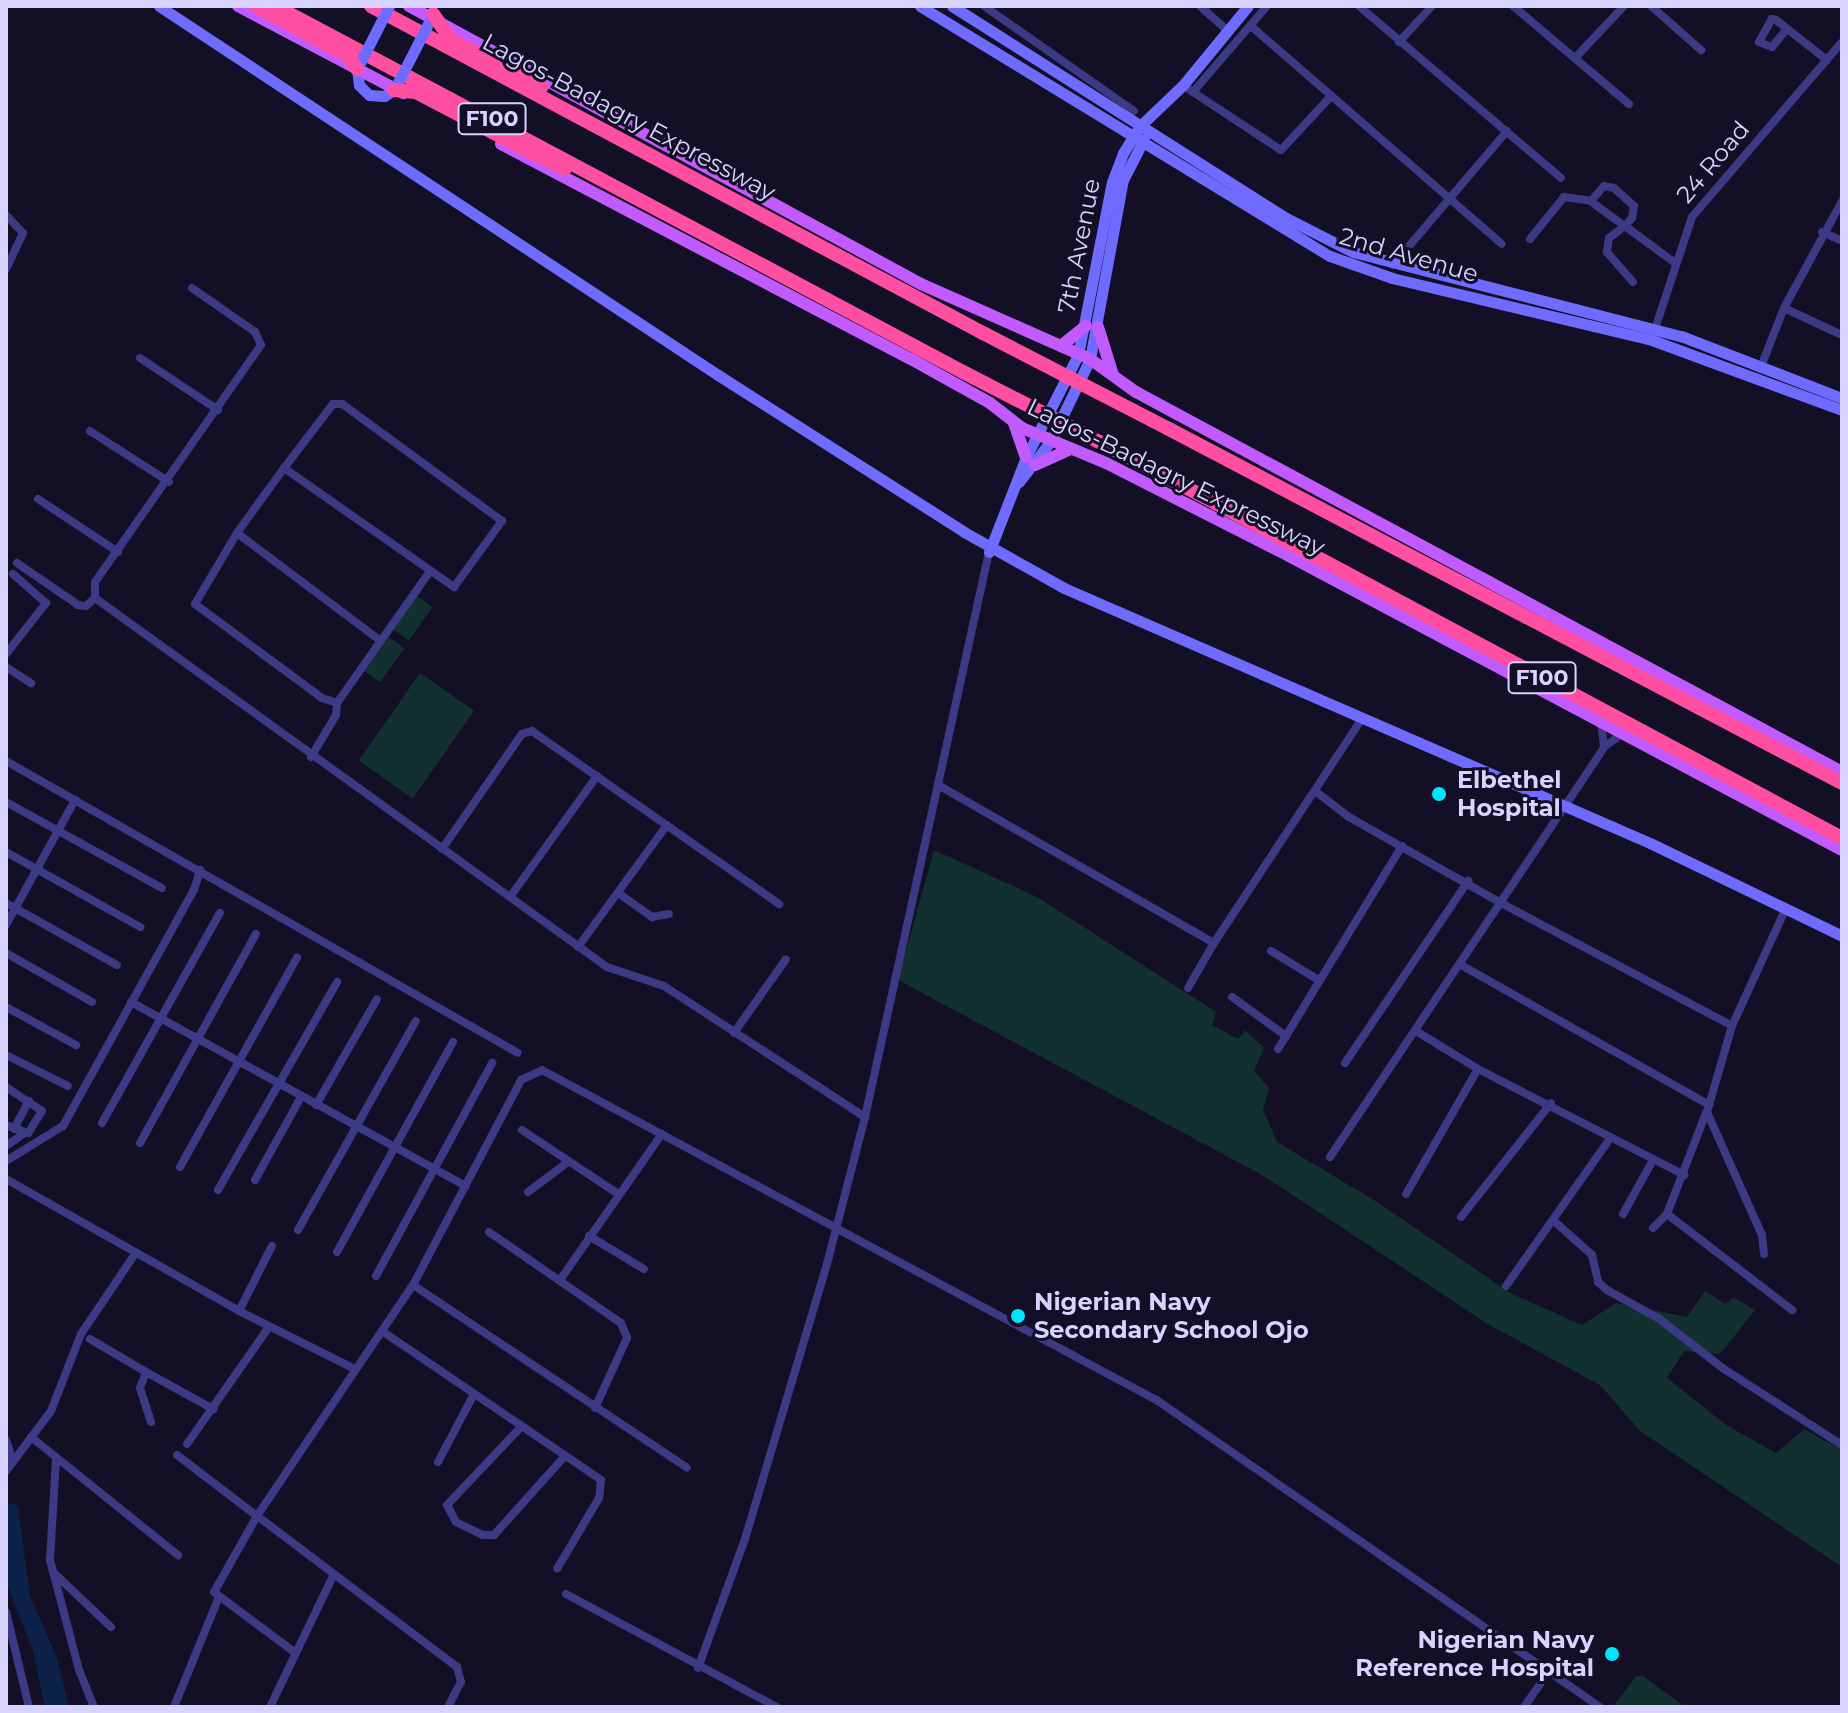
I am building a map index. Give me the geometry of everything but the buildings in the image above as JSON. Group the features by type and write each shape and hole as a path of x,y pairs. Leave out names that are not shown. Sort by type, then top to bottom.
{"highway":[{"path":"256,6 348,56 357,69"},
{"name":"Lagos-Badagry Expressway","path":"275,6 1842,838"},
{"name":"Lagos-Badagry Expressway","path":"371,6 740,199 983,333 1842,783"},
{"path":"433,10 451,40 542,87 740,199"},
{"path":"394,90 416,92 513,143 707,234"}],"main road":[{"path":"149,6 990,549"},
{"path":"159,6 718,375 990,549 1139,625 1561,810 1663,851 1842,936"},
{"name":"Lagos-Badagry Expressway","path":"238,6 911,359 990,403 1014,423 1050,442 1106,463 1261,541 1842,850"},
{"path":"389,6 357,69 359,85 369,95 384,96 394,90 433,10"},
{"name":"Lagos-Badagry Expressway","path":"409,6 921,284 1084,357 1112,372 1136,392 1842,772"},
{"name":"2nd Avenue","path":"920,6 1300,242 1361,268 1649,339 1759,370 1842,410"},
{"name":"2nd Avenue","path":"952,6 1286,218 1392,265 1655,329 1759,370 1842,398"},
{"path":"1188,88 1227,30 1248,6"},
{"name":"7th Avenue","path":"1084,357 1092,326 1112,182 1155,113 1188,88"},
{"path":"1061,346 1092,326 1112,372"},
{"path":"990,549 1030,461 1037,435 1084,357"},
{"path":"1030,461 1050,442 1084,357"},
{"path":"1014,423 1030,461"},
{"path":"1030,461 1068,450"}],"street":[{"path":"984,6 1134,111"},
{"path":"1200,6 1227,30"},
{"path":"1267,6 1188,88 1281,150 1330,97"},
{"path":"1359,6 1561,178"},
{"path":"1399,42 1432,6"},
{"path":"1513,6 1629,104"},
{"path":"1575,58 1624,6"},
{"path":"1651,6 1701,50"},
{"path":"1251,26 1502,244"},
{"path":"1787,29 1827,60"},
{"name":"24 Road","path":"1655,329 1692,217 1842,42"},
{"path":"1392,265 1507,131"},
{"path":"1591,201 1604,186 1614,188 1634,206 1625,226 1609,238 1607,252 1633,282"},
{"path":"1530,239 1564,197 1591,201 1675,263"},
{"path":"1759,370 1784,308 1822,232 1842,201"},
{"path":"6,215 23,233 6,269"},
{"path":"1822,232 1842,241"},
{"path":"192,288 255,332 261,345 169,482 91,588 95,598 578,947 618,972 664,986 865,1117"},
{"path":"1784,308 1842,335"},
{"path":"140,358 218,410"},
{"path":"284,468 454,587 460,584 500,527 499,516 342,404 333,404 284,468 237,533 195,604 322,698 337,703"},
{"path":"90,431 169,482"},
{"path":"38,499 118,552"},
{"path":"237,533 381,641"},
{"path":"698,1668 757,1502 865,1117 990,549"},
{"path":"17,563 78,605 86,606 95,598"},
{"path":"311,757 336,715 337,703 430,571"},
{"path":"6,654 46,603 13,574"},
{"path":"6,667 31,683"},
{"path":"1188,988 1214,943 1359,722"},
{"path":"1601,722 1604,747"},
{"path":"442,849 527,730 779,904"},
{"path":"1330,1157 1503,904 1604,747 1622,734"},
{"path":"6,761 518,1053"},
{"path":"510,897 597,776"},
{"path":"938,785 1214,943"},
{"path":"1315,791 1503,904 1732,1026"},
{"path":"6,925 10,905 75,800"},
{"path":"6,802 162,888"},
{"path":"578,947 667,825"},
{"path":"1278,1049 1402,846"},
{"path":"6,852 140,927"},
{"path":"6,1161 63,1126 194,890 200,870"},
{"path":"1345,1063 1468,881"},
{"path":"618,893 652,917 669,914"},
{"path":"10,905 117,965"},
{"path":"1653,1228 1667,1214 1684,1175 1708,1109 1732,1026 1786,908"},
{"path":"102,1123 220,913"},
{"path":"140,1143 256,934"},
{"path":"1271,951 1320,981"},
{"path":"6,953 92,1002"},
{"path":"180,1167 297,958"},
{"path":"734,1033 786,959"},
{"path":"1461,965 1708,1109 1762,1235 1764,1254"},
{"path":"218,1190 276,1083 337,982"},
{"path":"1232,997 1286,1036"},
{"path":"316,1105 377,999"},
{"path":"131,1002 466,1186"},
{"path":"6,1007 76,1045"},
{"path":"298,1230 416,1021"},
{"path":"1416,1031 1478,1069 1551,1103 1684,1175"},
{"path":"337,1252 397,1149 453,1042"},
{"path":"6,1055 68,1086"},
{"path":"376,1276 492,1063"},
{"path":"1406,1194 1478,1069"},
{"path":"293,1651 218,1599 214,1588 353,1368 413,1285 521,1080 534,1070 553,1074 834,1230 889,1253 1158,1401 1600,1707"},
{"path":"6,1087 38,1105 42,1118 14,1129"},
{"path":"255,1180 301,1097"},
{"path":"6,1146 29,1101"},
{"path":"1461,1217 1551,1103"},
{"path":"522,1130 617,1193"},
{"path":"560,1280 617,1193 662,1134"},
{"path":"1506,1286 1611,1137"},
{"path":"1623,1214 1653,1160"},
{"path":"528,1192 568,1162"},
{"path":"6,1179 239,1311 353,1368"},
{"path":"1667,1214 1792,1310"},
{"path":"1554,1221 1592,1255 1598,1282 1607,1290 1658,1318 1724,1369 1842,1445"},
{"path":"489,1232 621,1323 627,1338 595,1408"},
{"path":"589,1236 644,1269"},
{"path":"239,1311 272,1246"},
{"path":"6,1471 57,1398 81,1334 135,1254"},
{"path":"413,1285 687,1468"},
{"path":"187,1444 269,1327"},
{"path":"382,1331 520,1428 601,1480 603,1488 557,1569"},
{"path":"90,1339 213,1409"},
{"path":"146,1372 140,1388 151,1422"},
{"path":"438,1462 474,1394"},
{"path":"520,1428 447,1505 456,1522 483,1535 494,1535 564,1457"},
{"path":"31,1437 178,1555"},
{"path":"6,1440 13,1462"},
{"path":"177,1455 457,1667 461,1682 448,1707"},
{"path":"56,1459 49,1540 53,1572 79,1670 94,1707"},
{"path":"53,1572 111,1627"},
{"path":"270,1707 293,1651 333,1576"},
{"path":"566,1594 698,1668 777,1707"},
{"path":"174,1707 218,1599"},
{"path":"6,1612 29,1707"},
{"path":"1524,1707 1541,1683"}],"green space":[{"path":"417,596 433,607 409,640 393,630"},
{"path":"389,637 404,648 380,682 364,671"},
{"path":"420,673 474,711 413,799 359,761"},
{"path":"934,850 1037,897 1216,1012 1212,1025 1238,1039 1245,1030 1264,1048 1254,1071 1269,1088 1263,1110 1277,1142 1377,1202 1512,1294 1582,1325 1616,1303 1687,1317 1705,1291 1726,1304 1733,1297 1755,1310 1720,1354 1684,1351 1667,1378 1726,1425 1776,1453 1804,1429 1842,1450 1842,1567 1640,1431 1600,1385 1486,1323 1264,1176 898,980"},
{"path":"1636,1676 1643,1676 1685,1707 1613,1707"}],"water":[{"path":"12,1503 18,1507 30,1596 57,1658 69,1707 45,1707 33,1651 6,1582 6,1504"}],"place":[{"name":"Elbethel Hospital","path":"1439,794"},
{"name":"Nigerian Navy Secondary School Ojo","path":"1018,1316"},
{"name":"Nigerian Navy Reference Hospital","path":"1612,1654"}]}
